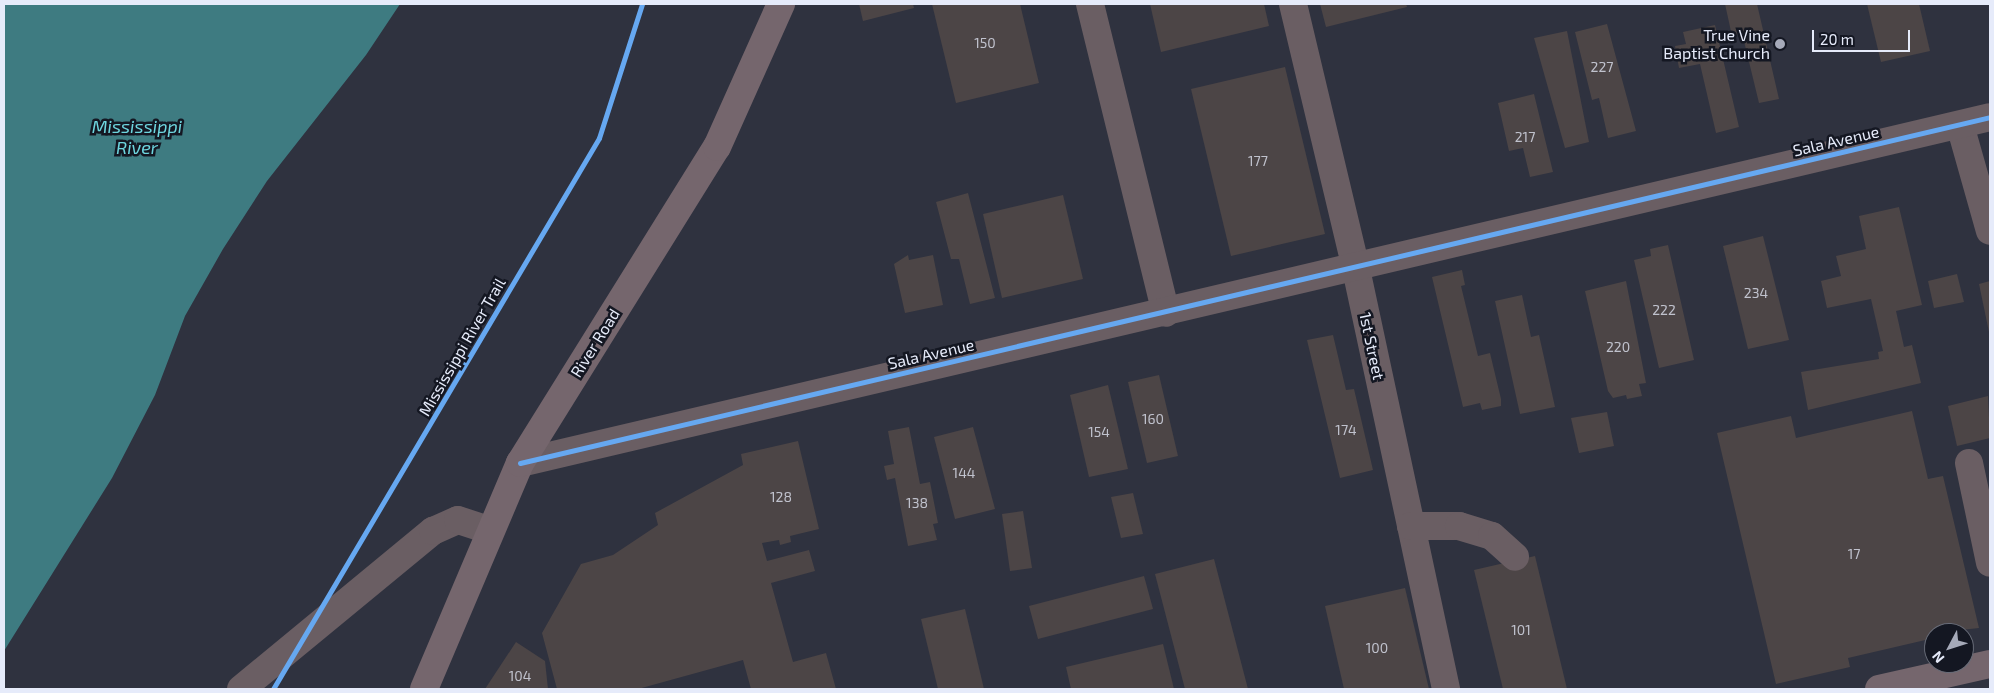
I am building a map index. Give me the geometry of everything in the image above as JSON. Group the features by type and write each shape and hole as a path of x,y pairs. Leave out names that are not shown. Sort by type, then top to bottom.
{"main road":[{"name":"River Road","path":"424,689 489,530 520,463 718,147 782,4"},
{"path":"1879,689 1990,664"}],"street":[{"path":"1090,4 1166,313"},
{"name":"1st Street","path":"1293,4 1356,269 1446,689"},
{"name":"Sala Avenue","path":"520,463 1356,269 1990,117"},
{"path":"1960,124 1990,231"},
{"path":"1969,464 1990,563"},
{"path":"241,689 433,531 458,520 489,530"},
{"path":"1411,526 1460,526 1492,536 1515,558"}],"water":[{"name":"Mississippi River","path":"4,4 400,4 366,55 267,181 223,249 185,316 155,395 112,478 4,651"}],"building":[{"path":"859,4 913,4 914,8 863,21"},
{"path":"932,4 1020,4 1039,83 956,103"},
{"path":"1150,4 1264,4 1269,26 1161,52"},
{"path":"1320,4 1406,4 1407,7 1326,27"},
{"path":"1725,4 1757,4 1779,99 1759,103 1742,33 1732,36"},
{"path":"1867,4 1919,4 1930,51 1881,62"},
{"path":"1607,24 1636,131 1608,138 1599,98 1592,100 1575,32"},
{"path":"1715,25 1739,127 1716,133 1700,64 1679,68 1675,46 1686,44 1683,32"},
{"path":"1567,31 1589,142 1565,148 1534,38"},
{"path":"1285,67 1325,234 1231,256 1191,89"},
{"path":"1534,94 1553,172 1530,177 1523,148 1509,151 1498,103"},
{"path":"968,193 995,298 970,304 959,259 951,259 936,202"},
{"path":"1063,195 1083,279 1002,298 983,214"},
{"path":"1899,207 1922,305 1896,311 1904,347 1912,345 1921,383 1808,410 1801,372 1879,359 1878,352 1883,351 1871,299 1827,308 1821,281 1841,276 1836,256 1866,249 1859,216"},
{"path":"1763,236 1789,340 1748,349 1723,246"},
{"path":"1668,245 1694,360 1659,368 1634,260 1651,256 1650,249"},
{"path":"908,255 909,260 933,255 943,305 905,313 894,264"},
{"path":"1462,270 1465,285 1461,286 1478,356 1490,353 1501,406 1482,410 1480,403 1463,407 1432,277"},
{"path":"1957,274 1964,302 1934,308 1928,281"},
{"path":"1626,281 1646,383 1639,384 1642,396 1627,399 1626,395 1613,398 1608,391 1585,291"},
{"path":"1990,281 1990,332 1989,332 1979,284"},
{"path":"1522,295 1531,337 1539,335 1555,407 1520,414 1495,301"},
{"path":"1333,335 1346,390 1354,389 1373,470 1340,478 1307,340"},
{"path":"1159,375 1178,456 1147,463 1128,382"},
{"path":"1108,385 1128,469 1089,477 1070,395"},
{"path":"1988,396 1990,438 1957,446 1948,406"},
{"path":"1912,411 1928,479 1943,476 1979,628 1974,629 1974,623 1924,623 1924,640 1848,658 1850,667 1776,684 1717,433 1791,416 1796,438"},
{"path":"1607,412 1614,446 1579,453 1571,418"},
{"path":"909,427 920,484 930,482 938,523 933,524 937,540 908,546 895,478 887,480 884,466 894,464 888,431"},
{"path":"973,427 995,509 955,519 934,437"},
{"path":"798,441 819,529 790,536 791,542 780,545 779,540 762,543 767,561 809,550 815,571 771,583 793,662 826,653 836,689 751,689 743,660 638,689 557,689 542,633 581,564 613,555 658,525 655,513 743,465 741,454"},
{"path":"1133,493 1143,534 1121,538 1111,497"},
{"path":"1023,511 1032,568 1010,571 1002,514"},
{"path":"1535,556 1567,689 1503,689 1474,570"},
{"path":"1214,559 1248,689 1185,689 1155,574"},
{"path":"1144,576 1153,609 1038,639 1029,606"},
{"path":"1405,588 1429,689 1344,689 1325,606"},
{"path":"965,609 984,689 938,689 921,619"},
{"path":"516,642 545,661 548,689 485,689"},
{"path":"1163,644 1174,689 1071,689 1066,667"}],"cycle path":[{"name":"Mississippi River Trail","path":"273,689 599,138 642,4"},
{"path":"520,463 1990,117"}],"place":[{"name":"True Vine Baptist Church","path":"1780,44"}]}
